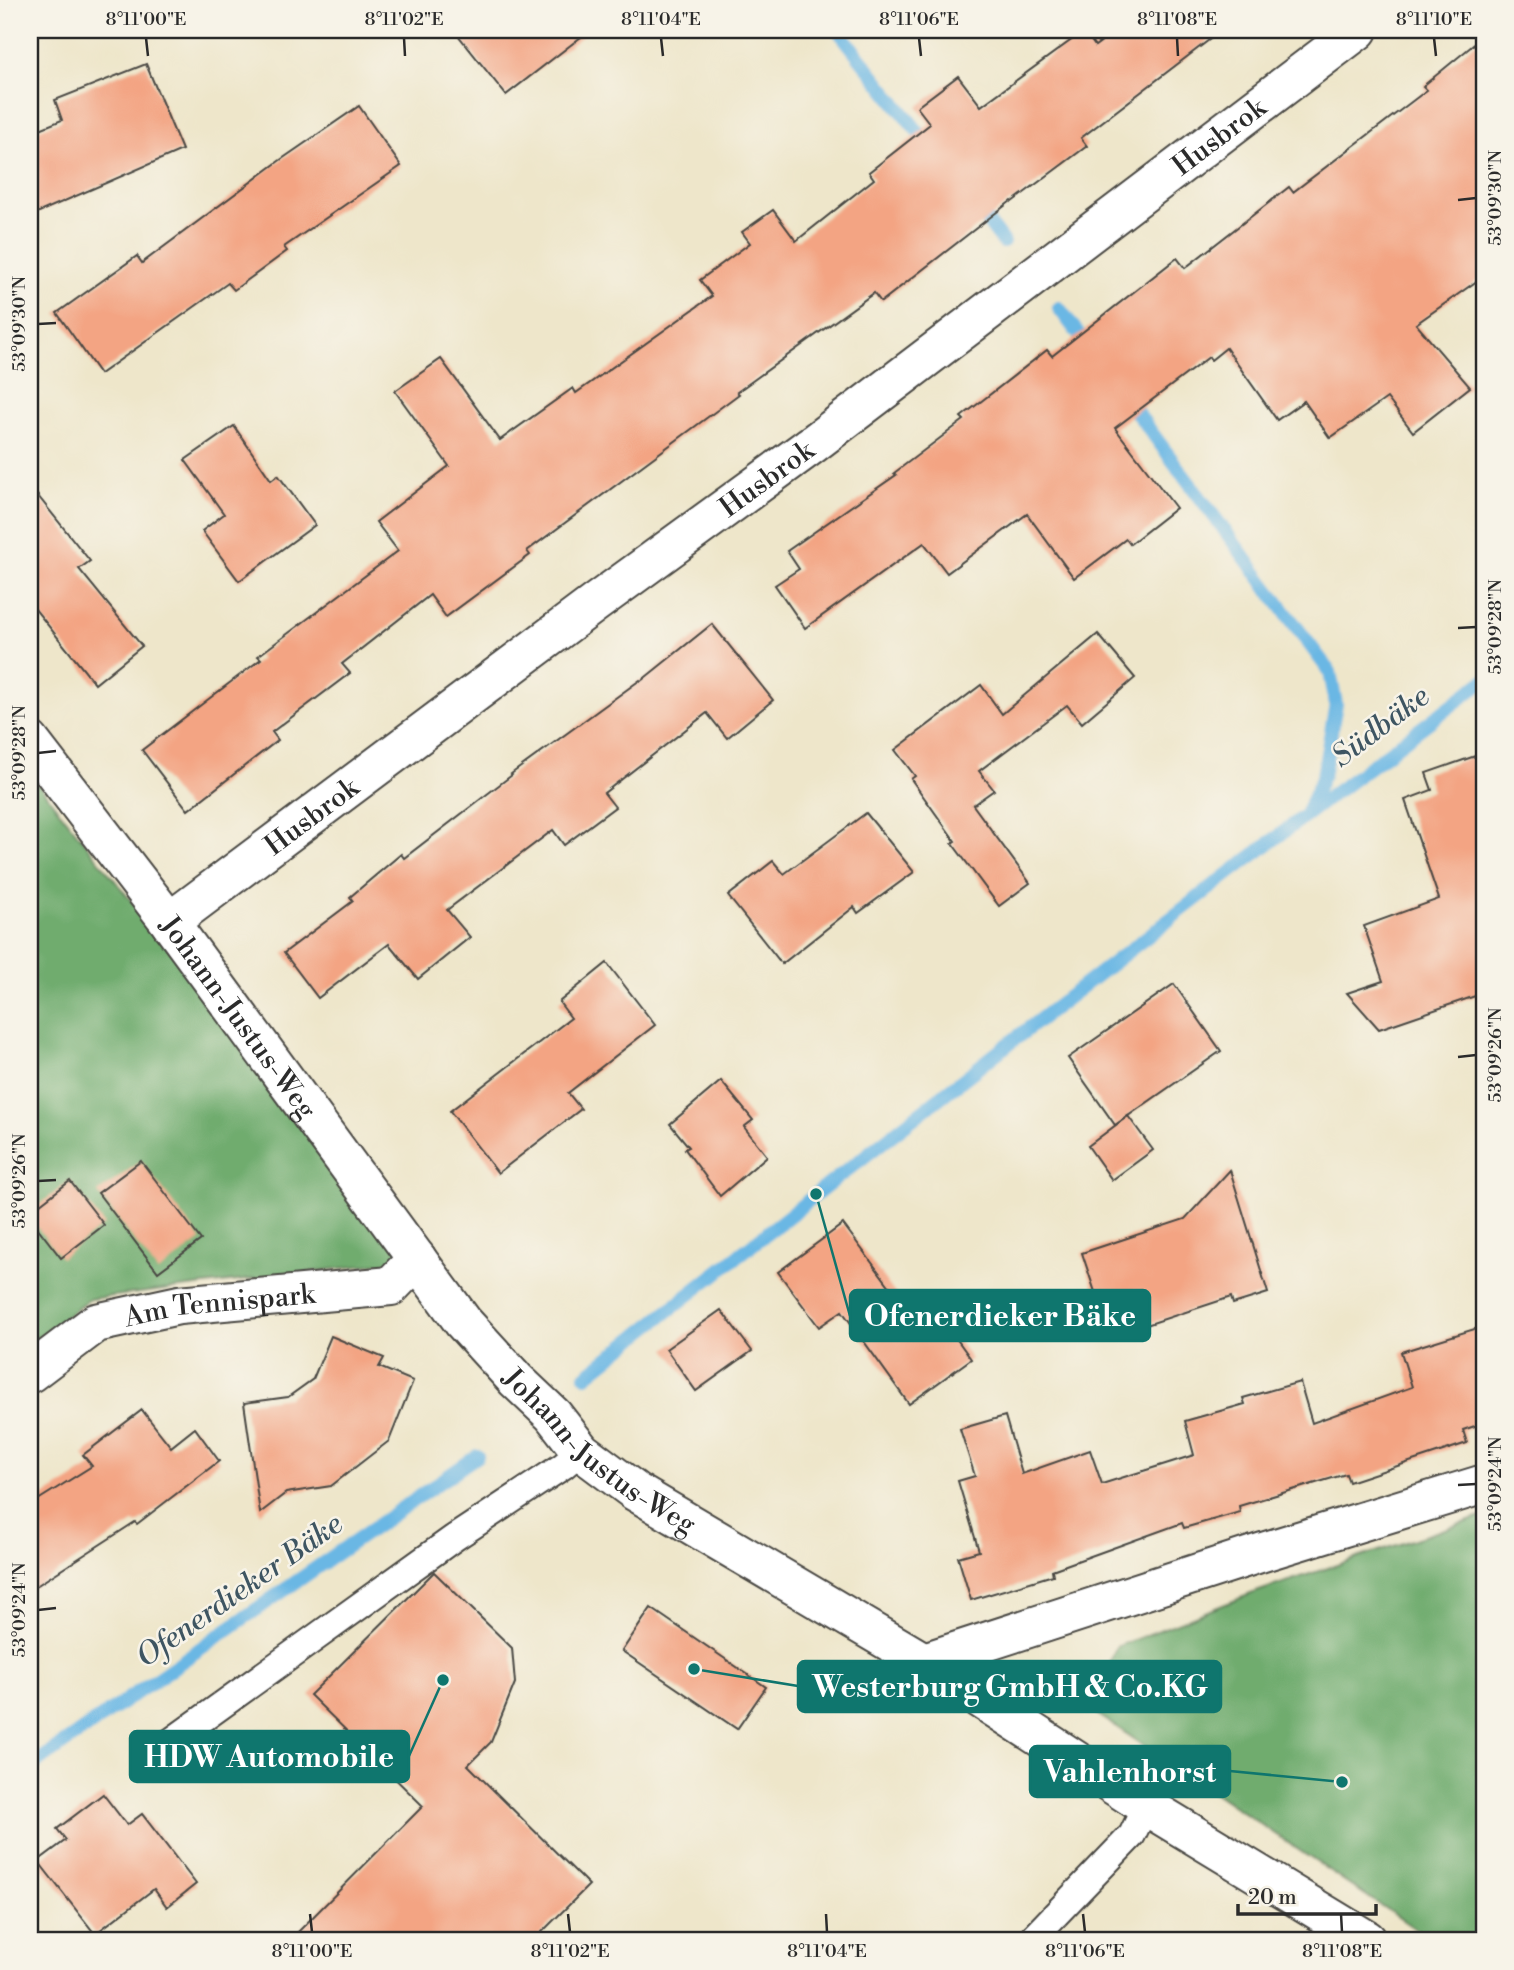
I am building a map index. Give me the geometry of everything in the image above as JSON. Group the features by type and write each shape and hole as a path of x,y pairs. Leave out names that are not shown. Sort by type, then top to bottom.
{"street":[{"name":"Husbrok","path":"171,925 184,911 595,603 824,436 1358,30"},
{"name":"Johann-Justus-Weg","path":"30,741 171,925 463,1322 516,1380 553,1415 581,1451 636,1492 924,1661 1146,1805 1367,1940"},
{"name":"Am Tennispark","path":"30,1373 96,1323 179,1305 391,1286 417,1258"},
{"path":"924,1661 1484,1484"}],"lane":[{"path":"144,1761 454,1538 563,1466 581,1451"},
{"path":"1031,1940 1132,1835 1146,1805"}],"green space":[{"path":"30,774 417,1259 90,1299 30,1343"},
{"path":"1484,1516 1484,1940 1432,1940 1093,1711 1116,1647 1256,1592"}],"building":[{"path":"454,30 590,30 506,95"},
{"path":"1117,30 1222,30 1081,138 1087,146 881,302 874,293 737,392 739,394 527,551 530,555 446,617 430,595 342,664 350,673 272,732 278,740 188,810 142,750 261,659 258,656 398,551 376,522 449,466 395,391 441,359 500,440 573,388 576,393 712,296 700,280 750,243 742,232 773,210 796,241 874,179 869,172 930,124 917,107 958,76 981,106 1084,31 1095,46"},
{"path":"1484,36 1484,276 1416,324 1470,387 1413,432 1387,398 1330,438 1304,401 1277,420 1226,348 1211,360 1209,357 1115,428 1176,508 1130,544 1126,539 1074,578 1027,514 947,573 924,543 805,628 775,585 799,569 787,551 896,475 894,473 964,420 961,417 1047,350 1052,356 1177,258 1185,268 1289,187 1293,192 1427,90 1423,86"},
{"path":"146,64 182,150 30,216 30,133 62,120 55,100"},
{"path":"359,106 401,166 284,247 287,251 234,290 228,283 100,374 57,313 137,256 142,263 279,161"},
{"path":"234,426 271,480 278,475 315,525 239,581 202,531 224,514 185,460"},
{"path":"30,486 90,561 79,569 142,646 95,684 30,603"},
{"path":"712,624 773,700 727,738 707,713 604,793 615,807 564,845 553,830 447,910 470,937 418,979 389,944 318,998 284,953 353,901 350,897 401,854 404,858 511,774 641,681"},
{"path":"1098,634 1135,678 1082,723 1067,705 979,771 994,790 973,805 1030,883 999,906 952,843 955,841 911,779 915,776 895,750 981,685 1002,714"},
{"path":"1484,753 1484,993 1379,1029 1347,993 1383,981 1364,926 1439,899 1405,800 1432,790 1426,773"},
{"path":"866,813 914,872 858,913 854,907 782,964 728,896 773,861 784,874"},
{"path":"607,963 655,1025 568,1093 581,1109 498,1173 450,1111 571,1018 559,1002"},
{"path":"1174,984 1221,1051 1115,1125 1068,1058"},
{"path":"721,1081 753,1120 744,1127 767,1156 720,1196 685,1149 689,1147 670,1124"},
{"path":"1128,1116 1153,1150 1112,1180 1088,1146"},
{"path":"141,1161 201,1240 158,1272 98,1193"},
{"path":"1230,1170 1268,1293 1233,1304 1231,1297 1110,1337 1082,1253 1185,1219"},
{"path":"70,1181 104,1225 61,1258 30,1218 30,1212"},
{"path":"843,1224 914,1319 933,1306 971,1359 909,1404 842,1311 819,1327 778,1272"},
{"path":"721,1310 752,1351 696,1391 666,1349"},
{"path":"1484,1326 1484,1423 1463,1430 1467,1443 1349,1482 1346,1474 1239,1506 1240,1512 1184,1528 1182,1523 1052,1570 1053,1575 971,1600 958,1557 979,1551 958,1481 975,1476 960,1429 1005,1416 1022,1474 1090,1450 1102,1484 1194,1455 1185,1421 1245,1404 1243,1398 1300,1382 1312,1423 1412,1387 1401,1352"},
{"path":"331,1336 384,1358 379,1367 413,1381 389,1441 331,1486 286,1493 260,1513 244,1403 288,1397 313,1379"},
{"path":"142,1410 171,1447 195,1428 219,1461 137,1524 135,1522 30,1590 30,1505 92,1466 83,1455"},
{"path":"434,1572 512,1648 515,1683 491,1742 468,1765 589,1885 534,1940 290,1940 423,1806 310,1695"},
{"path":"651,1608 766,1687 737,1729 622,1651"},
{"path":"103,1794 127,1825 142,1814 196,1884 167,1907 154,1889 95,1934 38,1861 66,1840 57,1829"}],"waterway":[{"name":"Ofenerdieker Bäke","path":"838,30 930,147"},
{"name":"Ofenerdieker Bäke","path":"975,205 1003,242"},
{"path":"1059,308 1089,348"},
{"name":"Südbäke","path":"1126,398 1330,672 1336,704 1323,776 1307,812"},
{"name":"Ofenerdieker Bäke","path":"586,1376 1033,1025 1484,681"},
{"name":"Ofenerdieker Bäke","path":"30,1767 477,1456"}],"place":[{"name":"Ofenerdieker Bäke","path":"816,1194"},
{"name":"Westerburg GmbH & Co.KG","path":"694,1669"},
{"name":"HDW Automobile","path":"443,1680"},
{"name":"Vahlenhorst","path":"1342,1782"}]}
